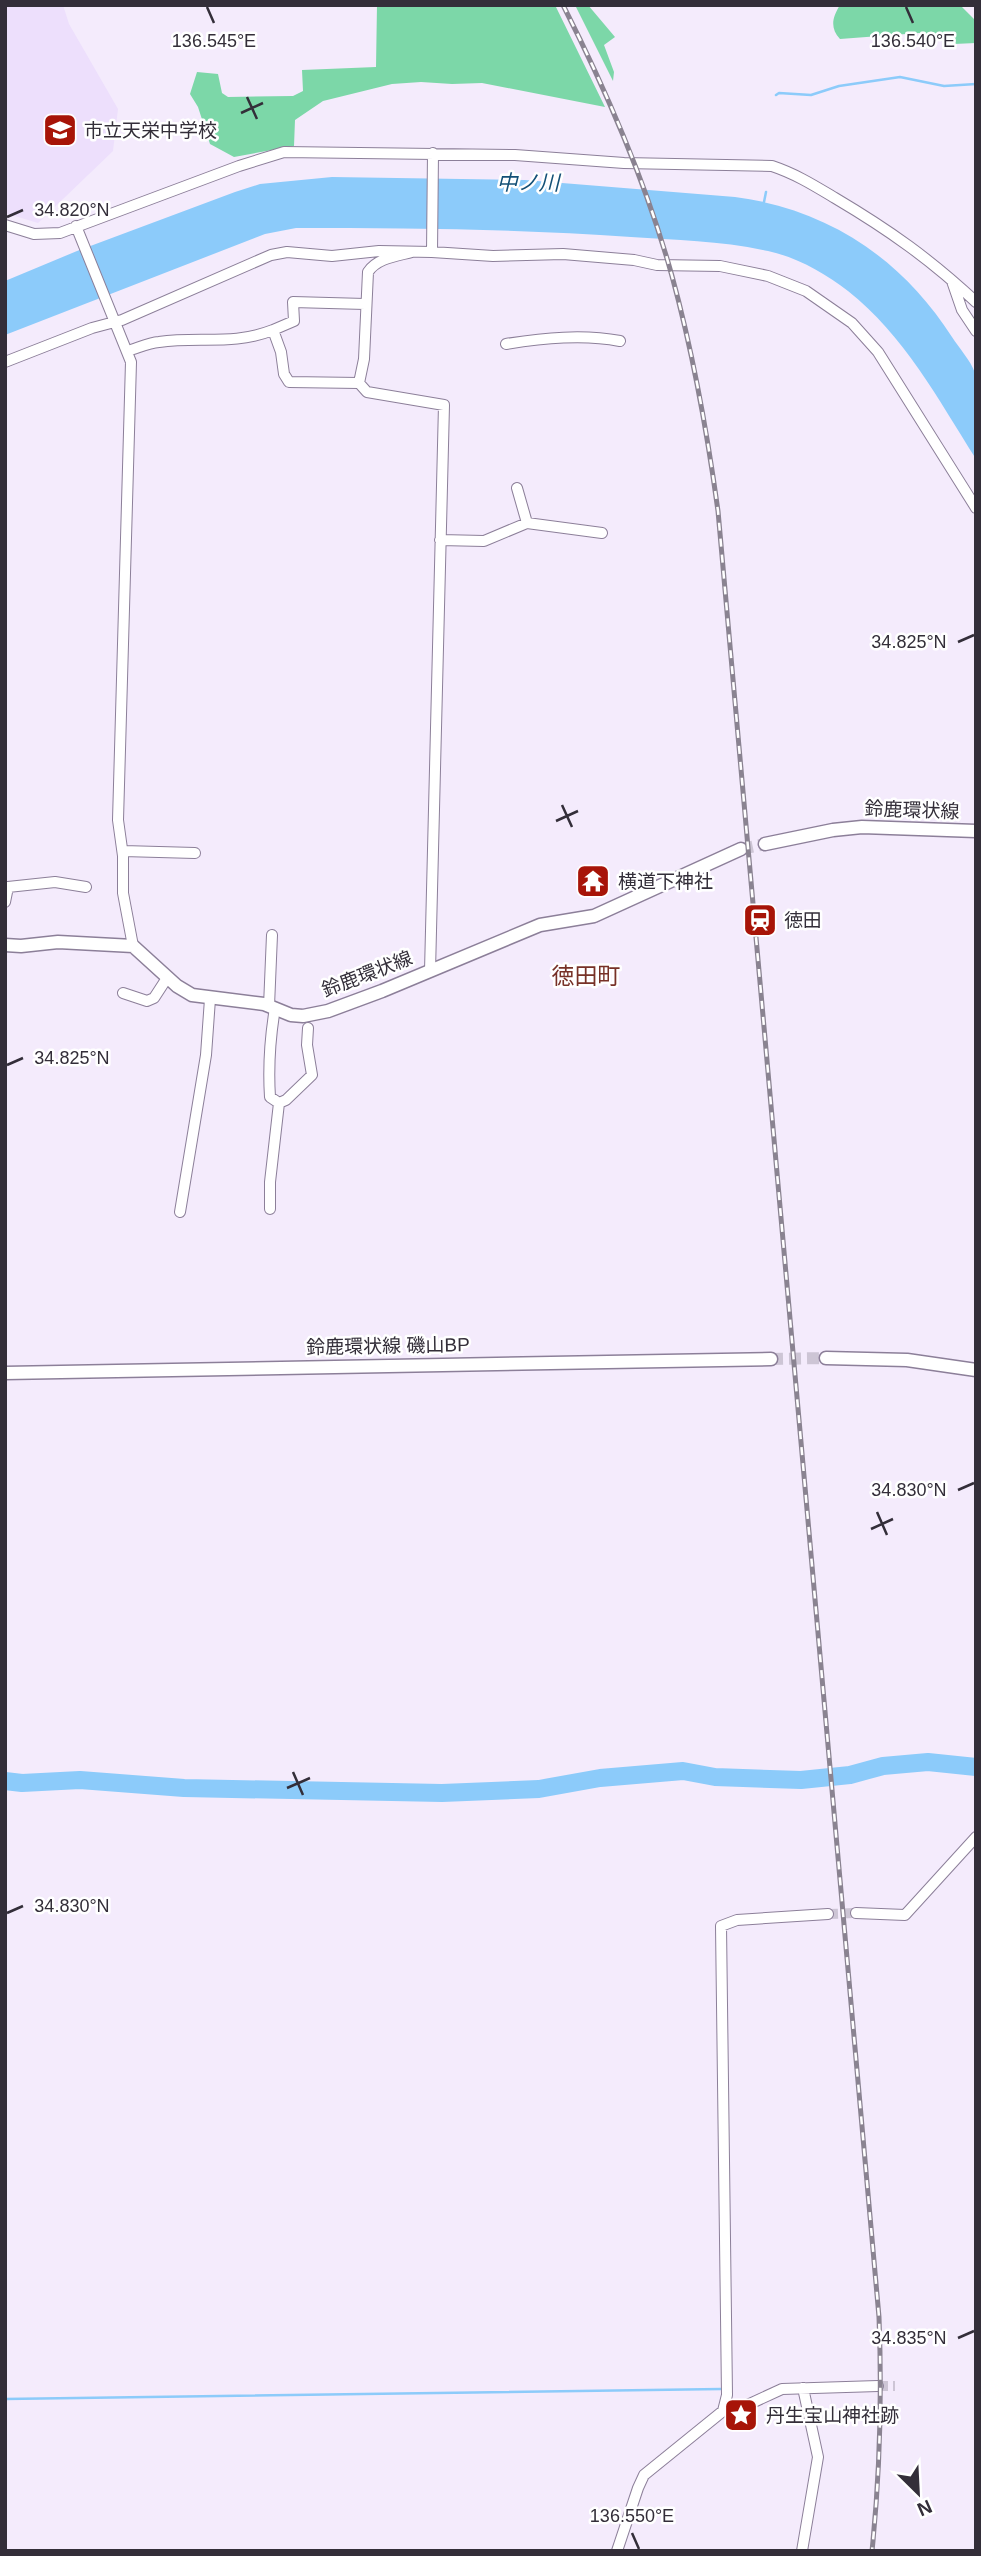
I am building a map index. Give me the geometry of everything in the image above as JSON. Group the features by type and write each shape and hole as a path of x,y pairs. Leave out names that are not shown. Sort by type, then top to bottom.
{"main road":[{"name":"鈴鹿環状線","path":"765,844 832,830 862,827 976,831"},
{"name":"鈴鹿環状線","path":"133,946 167,978 192,995 243,1001 303,1016 328,1011 540,925 594,916 741,849"},
{"path":"6,942 133,946"},
{"path":"826,1358 907,1360 976,1370"},
{"name":"鈴鹿環状線 磯山BP","path":"5,1373 771,1359"}],"street":[{"path":"5,225 44,234 60,233 239,166 284,152 433,153 553,157 687,166 772,166 790,172 906,242 976,302"},
{"path":"432,251 433,153"},
{"path":"76,226 131,362 117,820 123,851 123,894 133,946"},
{"path":"5,362 113,319 122,320 271,255 287,252 332,256 379,251 432,251 493,256 563,254 634,260 657,265 720,266 768,276 806,291 852,323 878,352 976,508"},
{"path":"411,252 380,261 368,272 364,359 359,383 367,392 444,405 430,971"},
{"path":"951,280 962,310 976,331"},
{"path":"127,352 162,341 232,341 273,330 294,321 293,302 365,304"},
{"path":"273,330 281,352 284,374 289,382 359,383"},
{"path":"506,344 542,338 603,338 620,341"},
{"path":"517,488 527,523"},
{"path":"440,540 484,541 527,523 602,533"},
{"path":"123,851 195,853"},
{"path":"5,902 8,887 55,882 86,887"},
{"path":"272,935 269,1078 270,1097 279,1102 286,1100 312,1075 307,1045 308,1028"},
{"path":"123,993 147,1001 154,998 167,978"},
{"path":"180,1212 206,1055 211,999"},
{"path":"270,1209 270,1182 279,1102"},
{"path":"856,1913 905,1916 976,1837"},
{"path":"723,2411 727,2395 721,1926 737,1920 828,1914"},
{"path":"617,2551 645,2475 723,2411 743,2407 782,2389 878,2386"},
{"path":"802,2551 818,2458 803,2388"}],"shaded area":[{"name":"市立天栄中学校","path":"5,5 63,5 69,24 118,109 113,151 38,223 5,213"}],"green space":[{"path":"377,5 555,5 605,107 482,83 392,84 323,101 295,120 294,146 234,157 210,144 198,107 190,94 197,72 218,74 222,93 228,97 293,96 303,91 302,70 376,67"},
{"path":"575,5 588,5 615,37 604,45 614,72 613,81"},
{"path":"840,5 960,5 974,19 976,43 954,44 919,33 840,39 833,23"}],"water":[{"name":"中ノ川","path":"332,177 525,180 735,197 769,203 831,226 860,242 910,284 932,309 971,364 977,390 976,459 919,369 868,308 839,284 800,262 768,251 734,245 547,232 296,228 265,234 5,335 5,281 77,251 260,184"}],"waterway":[{"path":"776,95 811,95 839,86 900,77 944,86 976,84"},
{"path":"764,202 766,192"},
{"path":"5,1781 22,1783 80,1780 184,1788 442,1793 539,1789 600,1778 683,1771 715,1777 801,1780 850,1775 883,1766 928,1762 976,1767"},
{"path":"5,2399 721,2389"}],"tunnel":[{"path":"741,849 765,844"},
{"path":"771,1359 826,1358"},
{"path":"828,1914 856,1913"},
{"path":"878,2386 895,2386"}],"railway":[{"path":"563,5 624,138 662,241 693,363 718,511 879,2317 880,2434 872,2551"}],"place":[{"name":"市立天栄中学校","path":"60,130"},
{"name":"横道下神社","path":"593,881"},
{"name":"徳田","path":"760,920"},
{"name":"丹生宝山神社跡","path":"741,2415"}],"district":[{"name":"徳田町","path":"586,976"}]}
